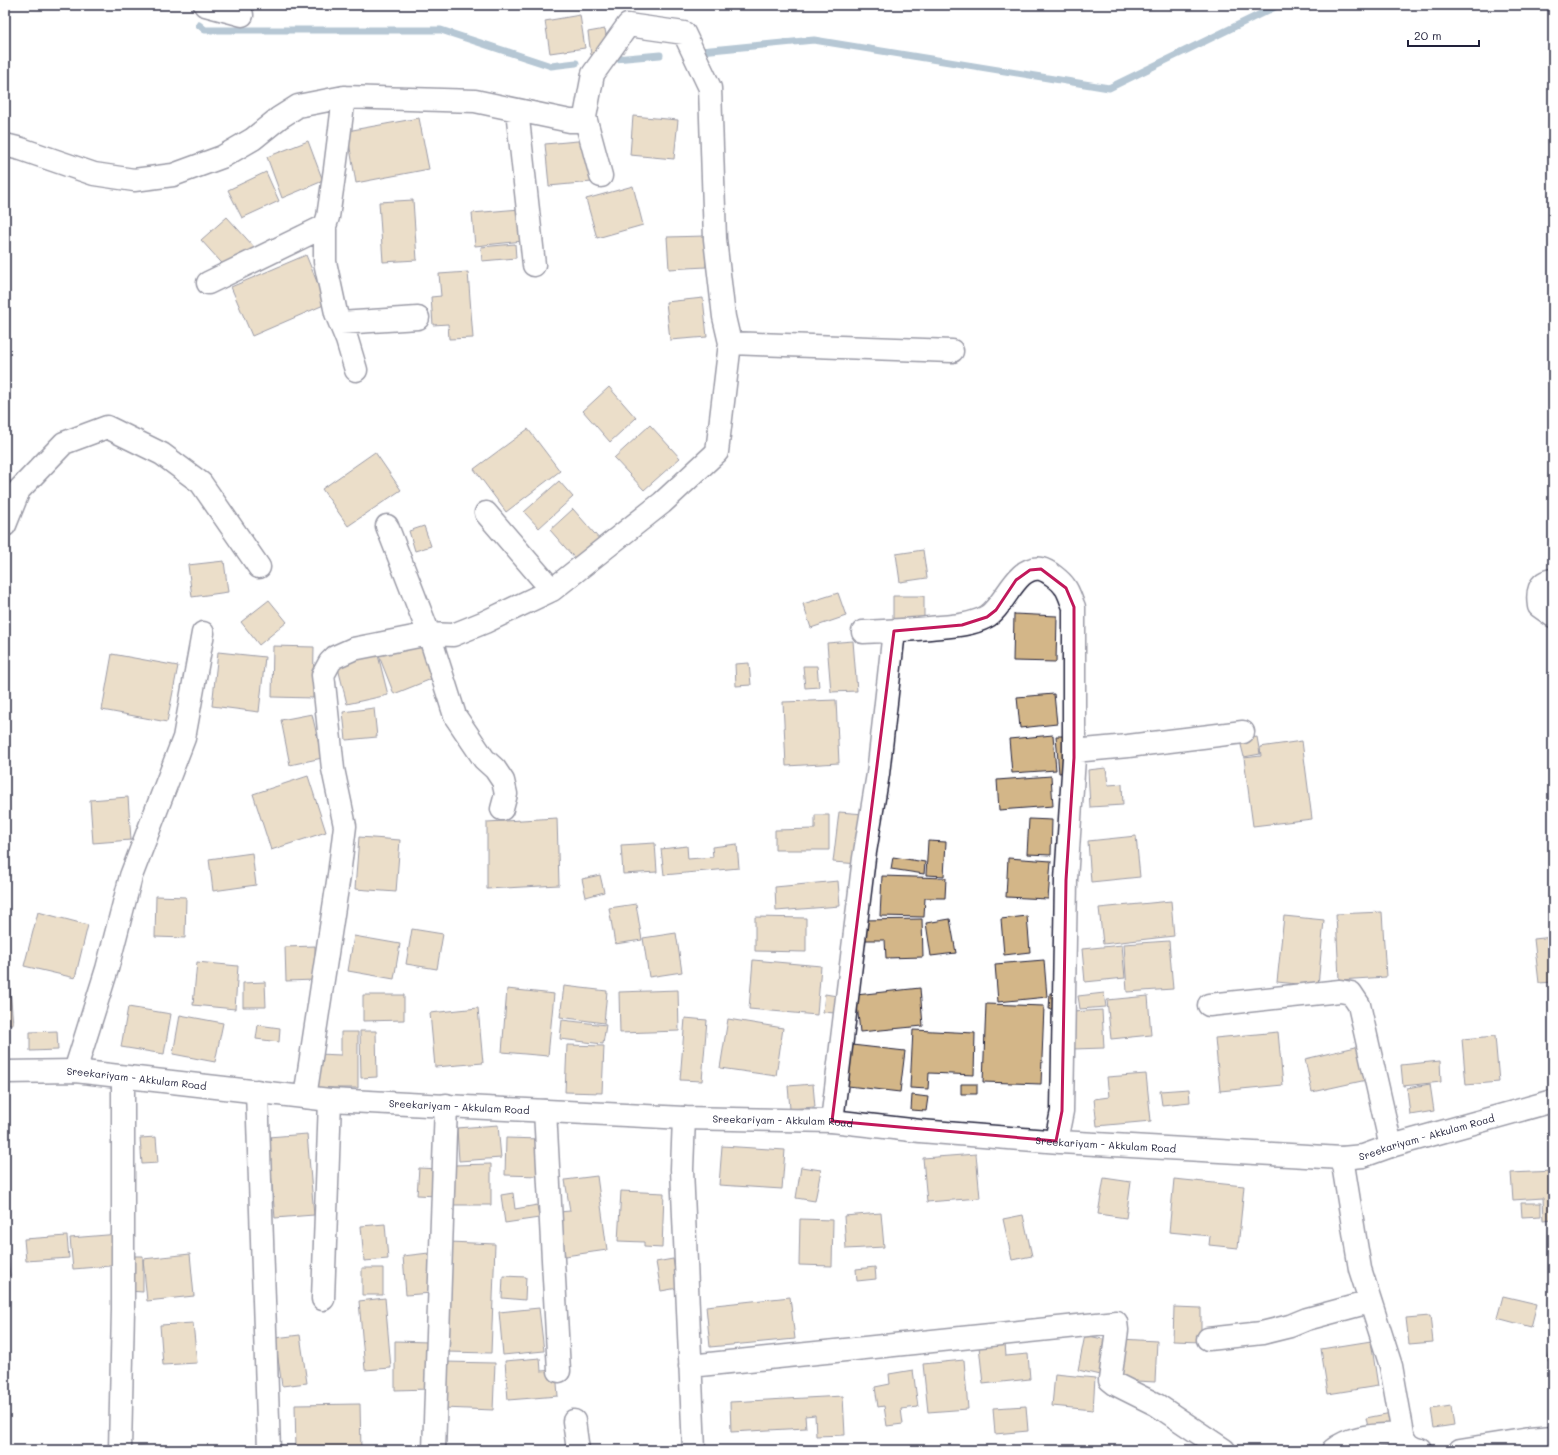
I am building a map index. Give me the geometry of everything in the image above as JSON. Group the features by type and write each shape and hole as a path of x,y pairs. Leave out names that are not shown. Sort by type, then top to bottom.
{"street":[{"path":"208,6 242,15"},
{"path":"305,1097 339,875 345,826 333,769 324,675 330,662 335,657 353,649 429,634 453,635 485,622 552,590 662,502 717,452 730,343 724,318 715,239 710,88 684,33 628,25 593,74 585,117 601,176"},
{"path":"344,96 335,169 328,216 325,226 325,262 336,313 347,340 356,370"},
{"path":"5,145 94,174 134,180 173,174 222,157 253,139 279,118 298,106 344,96 475,101 570,122 579,121 585,117"},
{"path":"517,110 534,265"},
{"path":"208,283 325,226"},
{"path":"340,323 418,318"},
{"path":"730,343 952,351"},
{"path":"5,526 19,490 64,443 107,426 162,454 201,484 259,567"},
{"path":"486,513 552,590"},
{"path":"387,526 429,634 455,716 484,759 495,769 503,781 506,794 502,809"},
{"path":"864,632 962,625 986,617 996,610 1016,580 1030,570 1041,569 1052,575 1066,588 1074,607 1074,751 1066,880 1062,1110 1056,1141"},
{"path":"1553,580 1541,584 1537,593 1539,606 1553,616"},
{"path":"832,1121 864,858 878,774 894,631"},
{"path":"75,1072 107,969 131,876 184,738 203,633"},
{"path":"1074,751 1243,732"},
{"path":"1209,1005 1340,991 1351,993 1359,1005 1391,1146"},
{"name":"Sreekariyam - Akkulam Road","path":"5,1072 75,1072 330,1100 684,1118 832,1121 920,1131 1056,1141 1342,1158 1363,1156 1391,1146 1553,1101"},
{"path":"120,1450 123,1309 123,1077"},
{"path":"257,1091 269,1450"},
{"path":"323,1299 330,1100"},
{"path":"434,1450 446,1105"},
{"path":"545,1111 559,1371"},
{"path":"684,1118 682,1169 694,1450"},
{"path":"1333,1450 1339,1445 1358,1437 1413,1446 1391,1366 1360,1269 1342,1158"},
{"path":"1208,1339 1269,1331 1370,1302"},
{"path":"690,1366 1116,1322 1117,1330 1110,1380 1115,1384 1157,1404 1224,1450"},
{"path":"574,1421 578,1450"},
{"path":"1460,1450 1529,1445 1553,1437"}],"highlighted area":[{"path":"1041,569 1066,588 1074,607 1074,758 1066,880 1062,1111 1056,1141 832,1121 894,631 962,625 987,617 996,610 1016,580 1030,570"}],"building":[{"path":"580,15 585,48 550,53 545,21"},
{"path":"605,29 609,52 591,55 588,32"},
{"path":"633,116 678,120 674,159 630,155"},
{"path":"419,118 429,169 356,183 347,131"},
{"path":"588,140 592,182 549,186 545,144"},
{"path":"308,141 323,181 282,198 267,157"},
{"path":"266,172 279,201 242,218 228,190"},
{"path":"633,186 643,225 597,238 586,199"},
{"path":"413,200 417,260 383,262 379,202"},
{"path":"520,209 523,241 475,246 472,213"},
{"path":"227,217 255,248 229,271 201,240"},
{"path":"705,236 706,267 669,269 667,237"},
{"path":"515,244 516,258 482,261 481,247"},
{"path":"306,255 326,304 252,336 231,287"},
{"path":"468,272 473,338 449,339 448,324 433,325 431,297 441,296 439,274"},
{"path":"703,298 707,337 670,340 666,302"},
{"path":"609,387 636,418 610,442 583,411"},
{"path":"650,425 680,458 644,490 614,458"},
{"path":"528,429 560,471 506,512 474,469"},
{"path":"375,452 401,490 348,526 322,489"},
{"path":"559,481 573,497 539,528 524,512"},
{"path":"573,509 601,541 578,562 550,530"},
{"path":"424,526 431,546 415,551 409,531"},
{"path":"923,550 927,578 900,582 896,554"},
{"path":"224,561 228,592 192,597 188,565"},
{"path":"838,593 846,616 811,628 803,604"},
{"path":"893,596 924,596 924,618 893,619"},
{"path":"269,600 287,622 259,645 241,622"},
{"path":"1014,614 1057,616 1056,662 1013,661"},
{"path":"424,638 439,676 394,694 379,656"},
{"path":"853,641 857,691 831,692 827,643"},
{"path":"273,646 314,647 313,698 272,697"},
{"path":"218,652 265,657 259,712 212,706"},
{"path":"112,654 178,666 167,722 102,710"},
{"path":"378,655 388,695 347,704 337,664"},
{"path":"749,663 751,685 736,686 735,664"},
{"path":"803,666 817,666 819,687 805,688"},
{"path":"1054,694 1057,724 1020,728 1017,697"},
{"path":"836,700 839,763 786,766 783,702"},
{"path":"374,708 377,737 346,740 343,712"},
{"path":"312,714 322,758 290,765 281,720"},
{"path":"1053,735 1056,770 1012,773 1009,739"},
{"path":"1056,736 1066,736 1069,772 1059,773"},
{"path":"1257,737 1260,754 1244,757 1240,741"},
{"path":"1302,741 1312,819 1253,826 1244,758 1261,756 1260,747"},
{"path":"1106,768 1108,785 1122,784 1123,805 1090,807 1088,770"},
{"path":"308,776 326,832 271,850 253,794"},
{"path":"1051,776 1053,806 999,810 997,780"},
{"path":"128,797 131,840 93,843 90,800"},
{"path":"839,812 864,814 859,864 833,862"},
{"path":"815,815 829,815 829,850 775,850 775,830 815,829"},
{"path":"557,818 559,885 487,889 487,822"},
{"path":"1029,819 1052,820 1051,855 1027,854"},
{"path":"1136,836 1140,877 1091,882 1088,841"},
{"path":"359,837 400,840 396,892 355,889"},
{"path":"928,841 946,842 944,876 926,875"},
{"path":"655,843 657,872 623,874 621,845"},
{"path":"737,844 739,868 664,875 661,849 687,846 688,859 713,857 712,847"},
{"path":"252,853 256,885 213,891 209,859"},
{"path":"893,857 925,862 924,874 891,869"},
{"path":"1008,858 1051,861 1048,899 1006,897"},
{"path":"600,875 604,892 586,897 582,879"},
{"path":"882,876 946,878 945,898 925,898 924,917 880,916"},
{"path":"838,881 840,906 776,911 775,887"},
{"path":"156,896 186,897 185,938 155,937"},
{"path":"1171,901 1174,936 1103,944 1099,908"},
{"path":"636,904 642,940 615,944 609,908"},
{"path":"38,912 88,925 75,978 24,966"},
{"path":"1382,912 1386,977 1339,980 1336,914"},
{"path":"1027,916 1030,952 1004,955 1001,919"},
{"path":"1284,916 1324,920 1318,986 1277,982"},
{"path":"755,917 806,918 806,952 755,951"},
{"path":"922,919 923,957 886,958 885,940 863,940 862,920"},
{"path":"950,919 956,953 931,956 926,923"},
{"path":"412,929 443,934 437,969 406,964"},
{"path":"676,933 682,972 649,977 643,938"},
{"path":"354,936 400,944 394,979 348,971"},
{"path":"1553,937 1553,982 1539,983 1534,939"},
{"path":"1169,941 1173,989 1127,992 1124,944"},
{"path":"1122,945 1125,978 1085,982 1082,949"},
{"path":"315,946 316,980 286,981 285,947"},
{"path":"7,953 13,1024 5,1024 5,954"},
{"path":"753,960 821,966 817,1015 749,1009"},
{"path":"1044,960 1047,997 998,1002 995,964"},
{"path":"197,962 238,966 235,1009 193,1005"},
{"path":"265,982 266,1007 243,1007 243,983"},
{"path":"564,986 607,991 604,1023 560,1017"},
{"path":"920,988 923,1026 860,1032 856,995"},
{"path":"507,989 554,994 548,1056 502,1052"},
{"path":"678,990 679,1031 620,1033 619,992"},
{"path":"1050,993 1059,994 1059,1009 1049,1009"},
{"path":"1104,993 1106,1007 1080,1009 1078,996"},
{"path":"825,994 837,996 835,1013 823,1012"},
{"path":"363,995 404,995 404,1020 363,1021"},
{"path":"1148,996 1151,1035 1111,1039 1107,1000"},
{"path":"986,1004 1044,1006 1041,1084 983,1082"},
{"path":"128,1007 171,1014 164,1054 121,1047"},
{"path":"478,1008 483,1063 435,1067 430,1013"},
{"path":"1102,1010 1104,1048 1074,1049 1072,1012"},
{"path":"180,1015 223,1023 215,1062 173,1054"},
{"path":"685,1018 707,1020 702,1081 680,1080"},
{"path":"728,1019 783,1028 776,1076 720,1068"},
{"path":"562,1020 606,1025 603,1044 560,1039"},
{"path":"258,1025 280,1028 279,1042 256,1039"},
{"path":"913,1030 975,1033 974,1075 929,1073 928,1089 910,1088"},
{"path":"57,1031 58,1050 30,1051 30,1032"},
{"path":"360,1031 376,1031 377,1077 361,1078"},
{"path":"341,1032 358,1032 358,1088 318,1088 318,1054 341,1055"},
{"path":"1278,1032 1283,1085 1220,1091 1215,1038"},
{"path":"1495,1036 1499,1082 1466,1085 1462,1039"},
{"path":"567,1045 604,1046 602,1093 565,1092"},
{"path":"852,1045 905,1051 900,1092 848,1086"},
{"path":"1364,1045 1371,1079 1312,1092 1305,1059"},
{"path":"1440,1061 1441,1082 1403,1086 1401,1065"},
{"path":"1146,1074 1151,1121 1097,1126 1094,1099 1109,1097 1107,1077"},
{"path":"813,1084 815,1107 790,1109 788,1086"},
{"path":"961,1084 977,1084 977,1094 961,1094"},
{"path":"1430,1084 1434,1111 1410,1115 1407,1088"},
{"path":"1189,1089 1190,1102 1162,1105 1160,1091"},
{"path":"912,1095 928,1097 926,1111 911,1110"},
{"path":"498,1125 501,1158 459,1161 457,1128"},
{"path":"307,1134 314,1215 275,1218 268,1137"},
{"path":"156,1137 158,1163 142,1164 140,1138"},
{"path":"506,1138 541,1139 540,1176 505,1175"},
{"path":"722,1146 785,1150 782,1189 719,1185"},
{"path":"976,1154 980,1198 927,1202 923,1158"},
{"path":"491,1164 491,1205 454,1205 454,1165"},
{"path":"801,1167 821,1170 815,1201 796,1198"},
{"path":"419,1168 441,1169 438,1196 417,1195"},
{"path":"1553,1171 1553,1219 1544,1220 1543,1198 1513,1200 1511,1173"},
{"path":"597,1176 607,1250 565,1256 559,1212 570,1211 565,1180"},
{"path":"1104,1178 1131,1182 1126,1218 1098,1214"},
{"path":"1174,1179 1244,1186 1238,1248 1209,1245 1210,1236 1169,1232"},
{"path":"621,1191 664,1193 662,1248 644,1247 644,1242 618,1241"},
{"path":"513,1193 515,1209 537,1205 539,1218 505,1223 501,1195"},
{"path":"1521,1203 1541,1203 1541,1216 1522,1217"},
{"path":"881,1213 884,1247 846,1249 844,1216"},
{"path":"1023,1215 1032,1256 1012,1260 1003,1219"},
{"path":"800,1219 833,1220 832,1266 799,1265"},
{"path":"385,1224 388,1259 364,1261 361,1226"},
{"path":"5,1233 10,1276 5,1277"},
{"path":"119,1234 122,1265 73,1269 70,1238"},
{"path":"67,1236 69,1258 26,1261 24,1239"},
{"path":"449,1242 495,1244 491,1353 446,1352"},
{"path":"429,1253 432,1293 406,1295 403,1256"},
{"path":"190,1254 194,1296 147,1301 143,1259"},
{"path":"129,1256 143,1256 143,1292 128,1291"},
{"path":"673,1259 678,1288 661,1291 656,1262"},
{"path":"875,1267 876,1279 857,1281 856,1269"},
{"path":"362,1268 383,1268 383,1295 362,1295"},
{"path":"503,1276 526,1277 525,1300 502,1298"},
{"path":"1503,1296 1537,1304 1531,1327 1497,1318"},
{"path":"790,1297 795,1339 710,1347 706,1306"},
{"path":"385,1298 391,1368 365,1370 359,1301"},
{"path":"1174,1307 1201,1308 1201,1342 1173,1341"},
{"path":"539,1308 544,1351 503,1355 499,1312"},
{"path":"1430,1316 1433,1342 1409,1344 1406,1318"},
{"path":"193,1323 197,1363 163,1365 160,1325"},
{"path":"1553,1334 1553,1362 1548,1361"},
{"path":"300,1335 307,1383 282,1386 275,1338"},
{"path":"1085,1335 1111,1341 1104,1376 1078,1370"},
{"path":"1120,1339 1157,1341 1155,1382 1118,1380"},
{"path":"395,1341 429,1342 429,1389 395,1390"},
{"path":"1371,1341 1378,1386 1328,1394 1321,1349"},
{"path":"1005,1343 1006,1356 1028,1354 1030,1379 983,1384 979,1346"},
{"path":"540,1358 541,1371 556,1370 558,1396 508,1400 505,1361"},
{"path":"964,1360 968,1409 928,1412 923,1364"},
{"path":"444,1362 495,1363 493,1410 443,1408"},
{"path":"913,1370 918,1407 901,1409 903,1424 887,1426 884,1406 878,1407 875,1387 890,1384 889,1374"},
{"path":"1055,1374 1095,1378 1093,1410 1052,1406"},
{"path":"843,1396 845,1435 816,1436 815,1415 805,1416 806,1428 731,1432 730,1402"},
{"path":"360,1404 361,1450 296,1450 295,1405"},
{"path":"1026,1406 1028,1431 995,1434 993,1408"},
{"path":"1451,1406 1454,1425 1434,1428 1431,1409"},
{"path":"1396,1412 1399,1425 1369,1432 1366,1418"},
{"path":"1360,1443 1394,1443 1394,1450 1360,1450"}],"waterway":[{"path":"701,51 814,40 1109,88 1279,5"},
{"path":"199,25 205,30 441,30 551,66 576,63"},
{"path":"615,59 660,55"}]}
